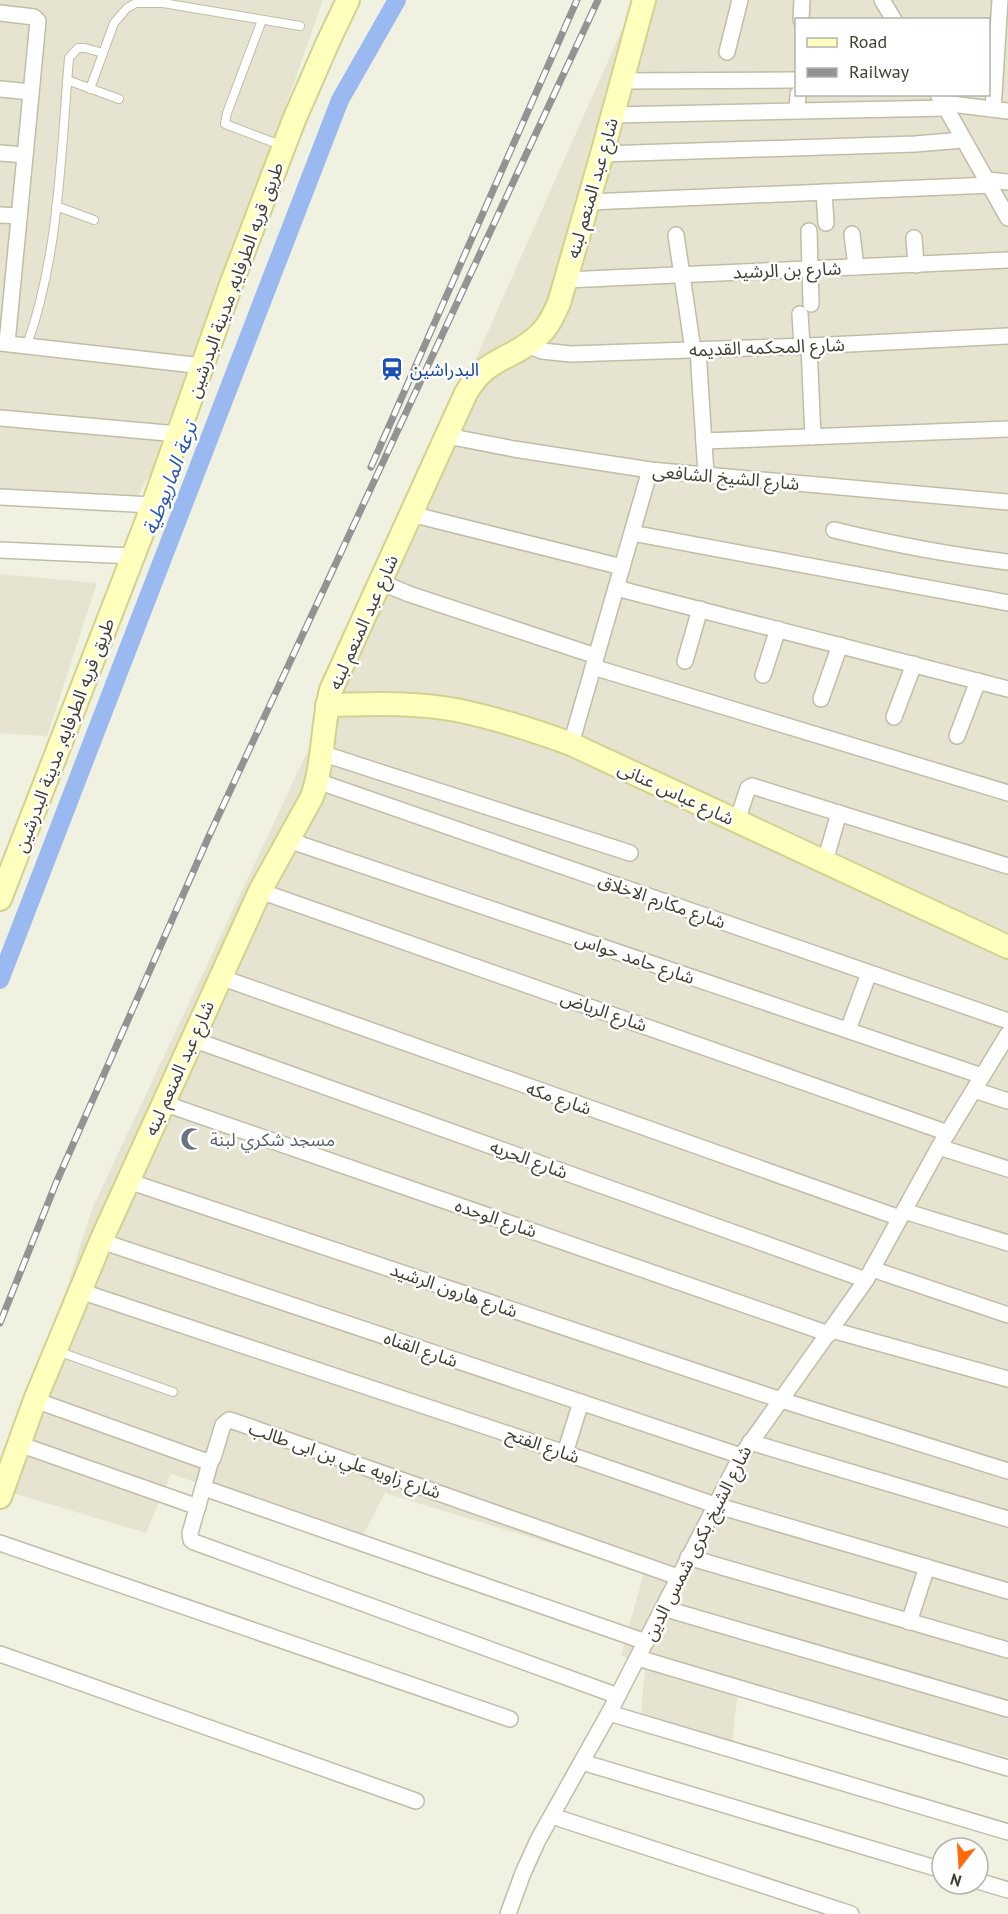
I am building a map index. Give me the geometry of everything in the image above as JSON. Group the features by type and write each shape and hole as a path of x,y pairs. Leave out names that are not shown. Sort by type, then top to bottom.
{"main road":[{"name":"طريق قريه الطرفايه, مدينة البدرشين","path":"0,899 153,505 232,282 284,147 327,42 348,0"},
{"name":"شارع عبد المنعم لبنه","path":"0,1497 35,1400 101,1241 260,891 304,813 317,781 327,705 336,675 447,436 473,381 495,361 527,345 541,334 559,303 603,154 644,0"},
{"name":"شارع عباس عنانى","path":"327,705 392,704 454,710 514,723 571,744 1008,947"}],"street":[{"path":"727,52 740,0"},
{"path":"801,18 802,0"},
{"path":"882,0 893,18"},
{"path":"613,115 797,111 942,102 1000,110 998,43 1000,0"},
{"path":"0,13 37,19 19,216 6,278 3,343 203,366"},
{"path":"621,81 795,80"},
{"path":"0,89 31,92"},
{"path":"797,111 798,96"},
{"path":"942,102 1008,218"},
{"path":"603,154 963,140"},
{"path":"0,153 25,155"},
{"path":"589,202 1008,182"},
{"path":"824,192 826,223"},
{"path":"0,215 19,216"},
{"path":"808,231 810,269 806,309 806,346 813,437"},
{"path":"852,234 856,267"},
{"path":"676,235 695,350 706,474"},
{"path":"914,238 916,265"},
{"name":"شارع بن الرشيد","path":"566,280 1008,260"},
{"name":"شارع المحكمه القديمه","path":"527,345 542,351 570,354 1008,336"},
{"path":"0,418 178,434"},
{"path":"704,441 1008,429"},
{"name":"شارع الشيخ الشافعى","path":"447,436 525,451 650,470 1008,502"},
{"path":"571,744 650,470"},
{"path":"0,497 153,505"},
{"path":"411,514 622,567"},
{"path":"834,530 949,555 1008,562"},
{"path":"632,533 1008,603"},
{"path":"0,550 133,556"},
{"path":"380,582 594,661 1008,793"},
{"path":"616,588 1008,688"},
{"path":"684,661 700,609"},
{"path":"763,675 778,629"},
{"path":"821,699 840,645"},
{"path":"894,717 914,664"},
{"path":"957,736 978,681"},
{"path":"321,753 630,853"},
{"name":"شارع مكارم الاخلاق","path":"317,781 1008,1021"},
{"path":"737,821 750,786 1008,866"},
{"path":"825,861 839,813"},
{"name":"شارع حامد حواس","path":"288,840 982,1076"},
{"name":"شارع الرياض","path":"260,891 948,1133"},
{"path":"848,1030 869,973"},
{"name":"شارع مكه","path":"220,977 902,1214 1008,1243"},
{"name":"شارع الشيخ بكرى شمس الدين","path":"508,1914 523,1872 638,1658 741,1456 831,1332 869,1274 939,1147 1008,1034"},
{"name":"شارع الحريه","path":"192,1039 869,1274 1008,1315"},
{"path":"974,1090 1008,1101"},
{"name":"شارع الوحده","path":"163,1103 831,1332 1007,1376"},
{"path":"939,1147 1008,1169"},
{"name":"شارع هارون الرشيد","path":"128,1181 780,1400 1008,1470"},
{"name":"شارع القناه","path":"101,1241 741,1456"},
{"name":"شارع الفتح","path":"80,1291 715,1505 1008,1591"},
{"path":"35,1400 205,1461 211,1460"},
{"path":"566,1453 581,1402"},
{"name":"شارع زاويه علي بن ابى طالب","path":"618,1696 191,1540 190,1533 223,1425 233,1420 678,1577"},
{"path":"750,1442 1008,1520"},
{"path":"18,1444 198,1508"},
{"path":"204,1488 646,1642"},
{"path":"0,1543 510,1719"},
{"path":"688,1557 1008,1650"},
{"path":"909,1622 927,1567"},
{"path":"663,1608 1008,1709"},
{"path":"0,1654 416,1801"},
{"path":"638,1658 1008,1768"},
{"path":"609,1713 1008,1832"},
{"path":"582,1762 930,1866"},
{"path":"552,1816 850,1914"},
{"path":"990,1885 1008,1890"}],"lane":[{"path":"90,89 114,23 127,8 136,3 163,3 300,26"},
{"path":"262,20 227,113 225,124 284,147"},
{"path":"27,345 40,305 53,237 69,58 78,48 103,53"},
{"path":"67,80 119,99"},
{"path":"56,206 93,220"},
{"path":"56,1350 174,1392"}],"shaded area":[{"path":"0,0 323,0 165,450 136,498 0,490"},
{"path":"635,0 1008,0 1008,1757 739,1684 732,1743 641,1713 645,1670 621,1655 644,1572 385,1493 362,1537 171,1474 146,1533 3,1490 92,1209 342,678 470,372"},
{"path":"0,574 97,583 47,736 0,733"}],"waterway":[{"name":"ترعة الماريوطية","path":"0,980 340,100 397,0"}],"railway":[{"path":"371,467 577,0"},
{"path":"0,1323 56,1183 209,836 598,0"}],"place":[{"name":"البدراشين","path":"392,369"},
{"name":"مسجد شكري لبنة","path":"192,1139"}]}
